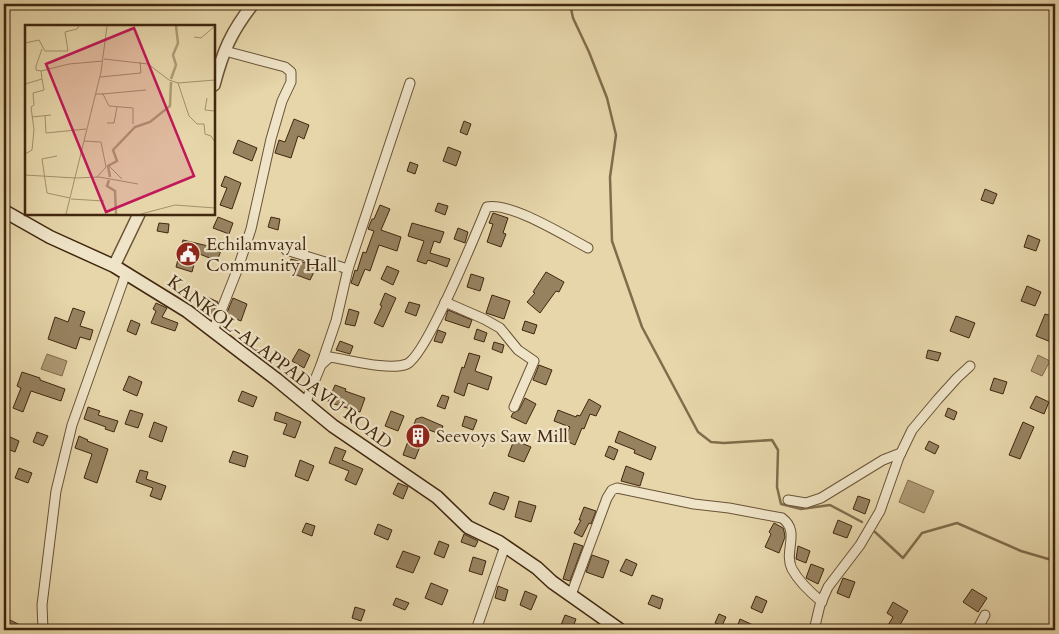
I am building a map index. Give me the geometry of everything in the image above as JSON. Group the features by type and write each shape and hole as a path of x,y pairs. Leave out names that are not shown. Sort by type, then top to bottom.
{"main road":[{"name":"KANKOL-ALAPPADAVU ROAD","path":"4,211 50,237 114,266 187,311 333,426 437,497 468,527 504,546 537,568 552,582 614,628"}],"street":[{"path":"215,82 237,24 253,4"},
{"path":"213,331 251,229 271,139 282,101 291,82 291,72 285,67 225,52"},
{"path":"305,404 336,321 348,270 410,83"},
{"path":"321,365 330,358 370,365 407,364 419,351 444,302 487,206 496,205 512,210 588,248"},
{"path":"114,266 139,215"},
{"path":"286,250 348,270"},
{"path":"43,630 42,605 56,491 72,425 126,273"},
{"path":"444,302 484,318 500,328 518,350 534,361 514,407"},
{"path":"814,630 828,587 860,544 880,511 901,453 912,430 957,378 970,366"},
{"path":"788,500 806,503 822,498 883,460 901,453"},
{"path":"571,595 607,498 612,490 617,488 694,504 729,508 782,518 787,522 792,533 789,551 792,569 806,588 822,602"},
{"path":"476,630 504,546"},
{"path":"977,630 985,615"}],"shaded area":[{"path":"47,354 67,361 62,376 41,369"},
{"path":"1038,355 1050,361 1042,376 1031,371"},
{"path":"908,480 934,491 924,513 899,502"}],"building":[{"path":"294,119 309,125 304,139 298,136 291,158 275,153 279,140 285,142"},
{"path":"464,121 471,124 467,135 460,132"},
{"path":"238,140 257,148 252,161 233,153"},
{"path":"448,147 461,152 456,166 443,161"},
{"path":"410,162 418,165 415,174 407,171"},
{"path":"225,176 241,183 232,209 220,205 227,188 221,186"},
{"path":"985,189 997,194 993,204 981,200"},
{"path":"438,203 448,206 445,215 435,211"},
{"path":"380,205 390,209 381,230 401,237 397,251 379,245 370,271 365,269 358,286 351,283 363,252 366,253 374,231 368,229"},
{"path":"493,213 508,218 503,233 506,234 501,247 487,242 493,224 489,223"},
{"path":"218,217 233,223 229,234 213,228"},
{"path":"271,217 280,219 278,230 268,227"},
{"path":"159,223 169,224 168,233 157,231"},
{"path":"412,223 444,232 440,243 434,241 430,253 450,259 447,267 428,260 426,264 417,261 424,241 408,236"},
{"path":"458,228 468,232 465,243 454,239"},
{"path":"1028,235 1040,240 1036,251 1024,247"},
{"name":"Echilamvayal Community Hall","path":"183,240 208,246 209,243 222,248 217,261 197,253 192,272 176,267"},
{"path":"291,259 317,266 310,280 294,274 296,270 287,266"},
{"path":"387,266 399,271 393,285 381,279"},
{"path":"546,272 564,282 559,292 556,291 540,313 527,302 535,293 533,292"},
{"path":"471,274 484,278 480,291 467,287"},
{"path":"1027,286 1041,292 1035,306 1021,301"},
{"path":"385,293 396,298 383,327 374,323 382,306 380,305"},
{"path":"492,295 510,301 504,319 486,313"},
{"path":"205,296 218,302 212,316 199,309"},
{"path":"233,298 247,304 241,321 226,315"},
{"path":"409,302 420,305 416,316 405,312"},
{"path":"156,303 167,308 162,317 178,323 175,331 151,323 156,311 153,309"},
{"path":"73,308 85,312 80,326 93,330 90,340 80,337 76,349 48,339 55,317 68,322"},
{"path":"349,309 359,312 355,326 345,324"},
{"path":"448,310 472,320 469,328 445,320"},
{"path":"1045,314 1055,317 1055,330 1051,342 1036,336"},
{"path":"956,316 975,323 969,338 950,331"},
{"path":"131,320 140,324 136,335 127,331"},
{"path":"525,321 537,325 534,334 522,330"},
{"path":"477,329 487,333 484,342 474,339"},
{"path":"438,330 446,333 442,343 434,341"},
{"path":"340,341 353,346 350,354 336,350"},
{"path":"494,342 504,345 502,353 492,349"},
{"path":"299,349 310,355 304,368 292,361"},
{"path":"928,350 941,353 938,361 926,358"},
{"path":"469,353 480,356 475,371 492,377 488,390 468,383 464,396 454,392 462,367 464,368"},
{"path":"539,365 552,370 546,385 533,380"},
{"path":"22,372 65,389 61,401 31,391 23,412 13,408 21,388 17,386"},
{"path":"129,376 142,382 137,396 123,390"},
{"path":"994,378 1007,382 1003,394 990,390"},
{"path":"335,385 346,389 345,391 365,398 360,412 328,402"},
{"path":"242,391 257,397 253,407 238,401"},
{"path":"442,395 449,397 445,409 437,406"},
{"path":"1036,396 1049,402 1044,414 1030,408"},
{"path":"525,398 536,404 526,424 511,417 513,413 519,410"},
{"path":"589,399 601,406 596,416 590,414 575,445 564,440 570,427 554,421 558,410 576,417 577,415 580,416"},
{"path":"88,407 100,411 98,415 118,421 114,432 84,419"},
{"path":"948,408 957,412 954,420 945,416"},
{"path":"130,410 143,414 138,428 125,424"},
{"path":"391,411 404,416 398,431 385,426"},
{"path":"276,412 301,422 295,438 283,434 287,424 274,420"},
{"path":"465,416 477,420 473,430 462,426"},
{"name":"Seevoys Saw Mill","path":"422,417 443,426 440,434 429,430 415,459 403,455 416,419"},
{"path":"154,422 167,427 162,442 149,437"},
{"path":"1023,422 1034,427 1020,459 1009,455"},
{"path":"619,431 656,447 651,460 634,453 635,450 615,442"},
{"path":"37,432 48,436 43,446 33,442"},
{"path":"79,436 108,449 97,483 84,478 92,454 75,448"},
{"path":"10,437 19,441 15,452 5,448"},
{"path":"514,440 531,447 524,462 508,456"},
{"path":"929,441 939,446 935,454 925,449"},
{"path":"609,446 618,450 614,460 605,456"},
{"path":"335,447 346,451 342,460 363,469 356,485 345,480 349,471 329,463"},
{"path":"233,451 248,456 245,467 229,462"},
{"path":"300,460 314,466 308,481 295,476"},
{"path":"626,466 644,473 640,486 621,481"},
{"path":"19,468 32,473 28,483 15,478"},
{"path":"140,470 148,472 146,479 166,486 161,500 150,496 153,488 136,482"},
{"path":"398,483 408,487 403,499 393,494"},
{"path":"494,492 509,497 504,510 489,504"},
{"path":"858,496 870,500 865,514 853,509"},
{"path":"519,501 536,506 531,522 515,517"},
{"path":"584,507 596,511 591,524 589,523 582,537 574,533 581,520 579,520"},
{"path":"838,520 852,526 847,538 833,533"},
{"path":"306,523 315,526 312,536 302,532"},
{"path":"774,523 783,528 785,537 779,553 765,547 771,534 769,532"},
{"path":"378,524 392,530 388,540 374,534"},
{"path":"464,534 478,541 475,547 461,542"},
{"path":"439,541 449,545 444,558 434,554"},
{"path":"574,543 583,546 570,581 563,579"},
{"path":"798,546 810,551 806,563 796,559"},
{"path":"403,551 420,557 413,573 396,567"},
{"path":"592,555 609,561 603,578 586,572"},
{"path":"473,557 486,561 482,575 469,571"},
{"path":"626,559 637,564 632,576 620,571"},
{"path":"811,564 824,569 818,584 806,578"},
{"path":"843,578 855,582 849,598 837,593"},
{"path":"431,583 448,590 442,605 425,598"},
{"path":"498,586 508,590 505,601 495,598"},
{"path":"972,589 987,598 978,612 963,602"},
{"path":"525,591 537,596 531,610 520,605"},
{"path":"652,595 663,599 660,609 648,604"},
{"path":"756,596 767,601 762,613 751,608"},
{"path":"396,598 409,603 405,610 393,605"},
{"path":"893,602 908,611 897,630 885,630 893,617 887,613"},
{"path":"355,607 365,610 361,621 352,618"},
{"path":"719,614 726,617 722,626 715,623"},
{"path":"565,615 576,619 572,630 559,630"},
{"path":"740,619 753,625 751,630 736,630"},
{"path":"10,620 30,630 5,630"}],"waterway":[{"path":"570,4 573,18 607,98 616,135 610,177 612,241 642,327 698,432 711,442 772,440 778,450 777,487 781,504 801,509 830,505 862,522"},
{"path":"875,532 903,558 922,533 957,523 1021,551 1055,561"}],"place":[{"name":"Echilamvayal Community Hall","path":"188,254"},
{"name":"Seevoys Saw Mill","path":"418,436"}]}
